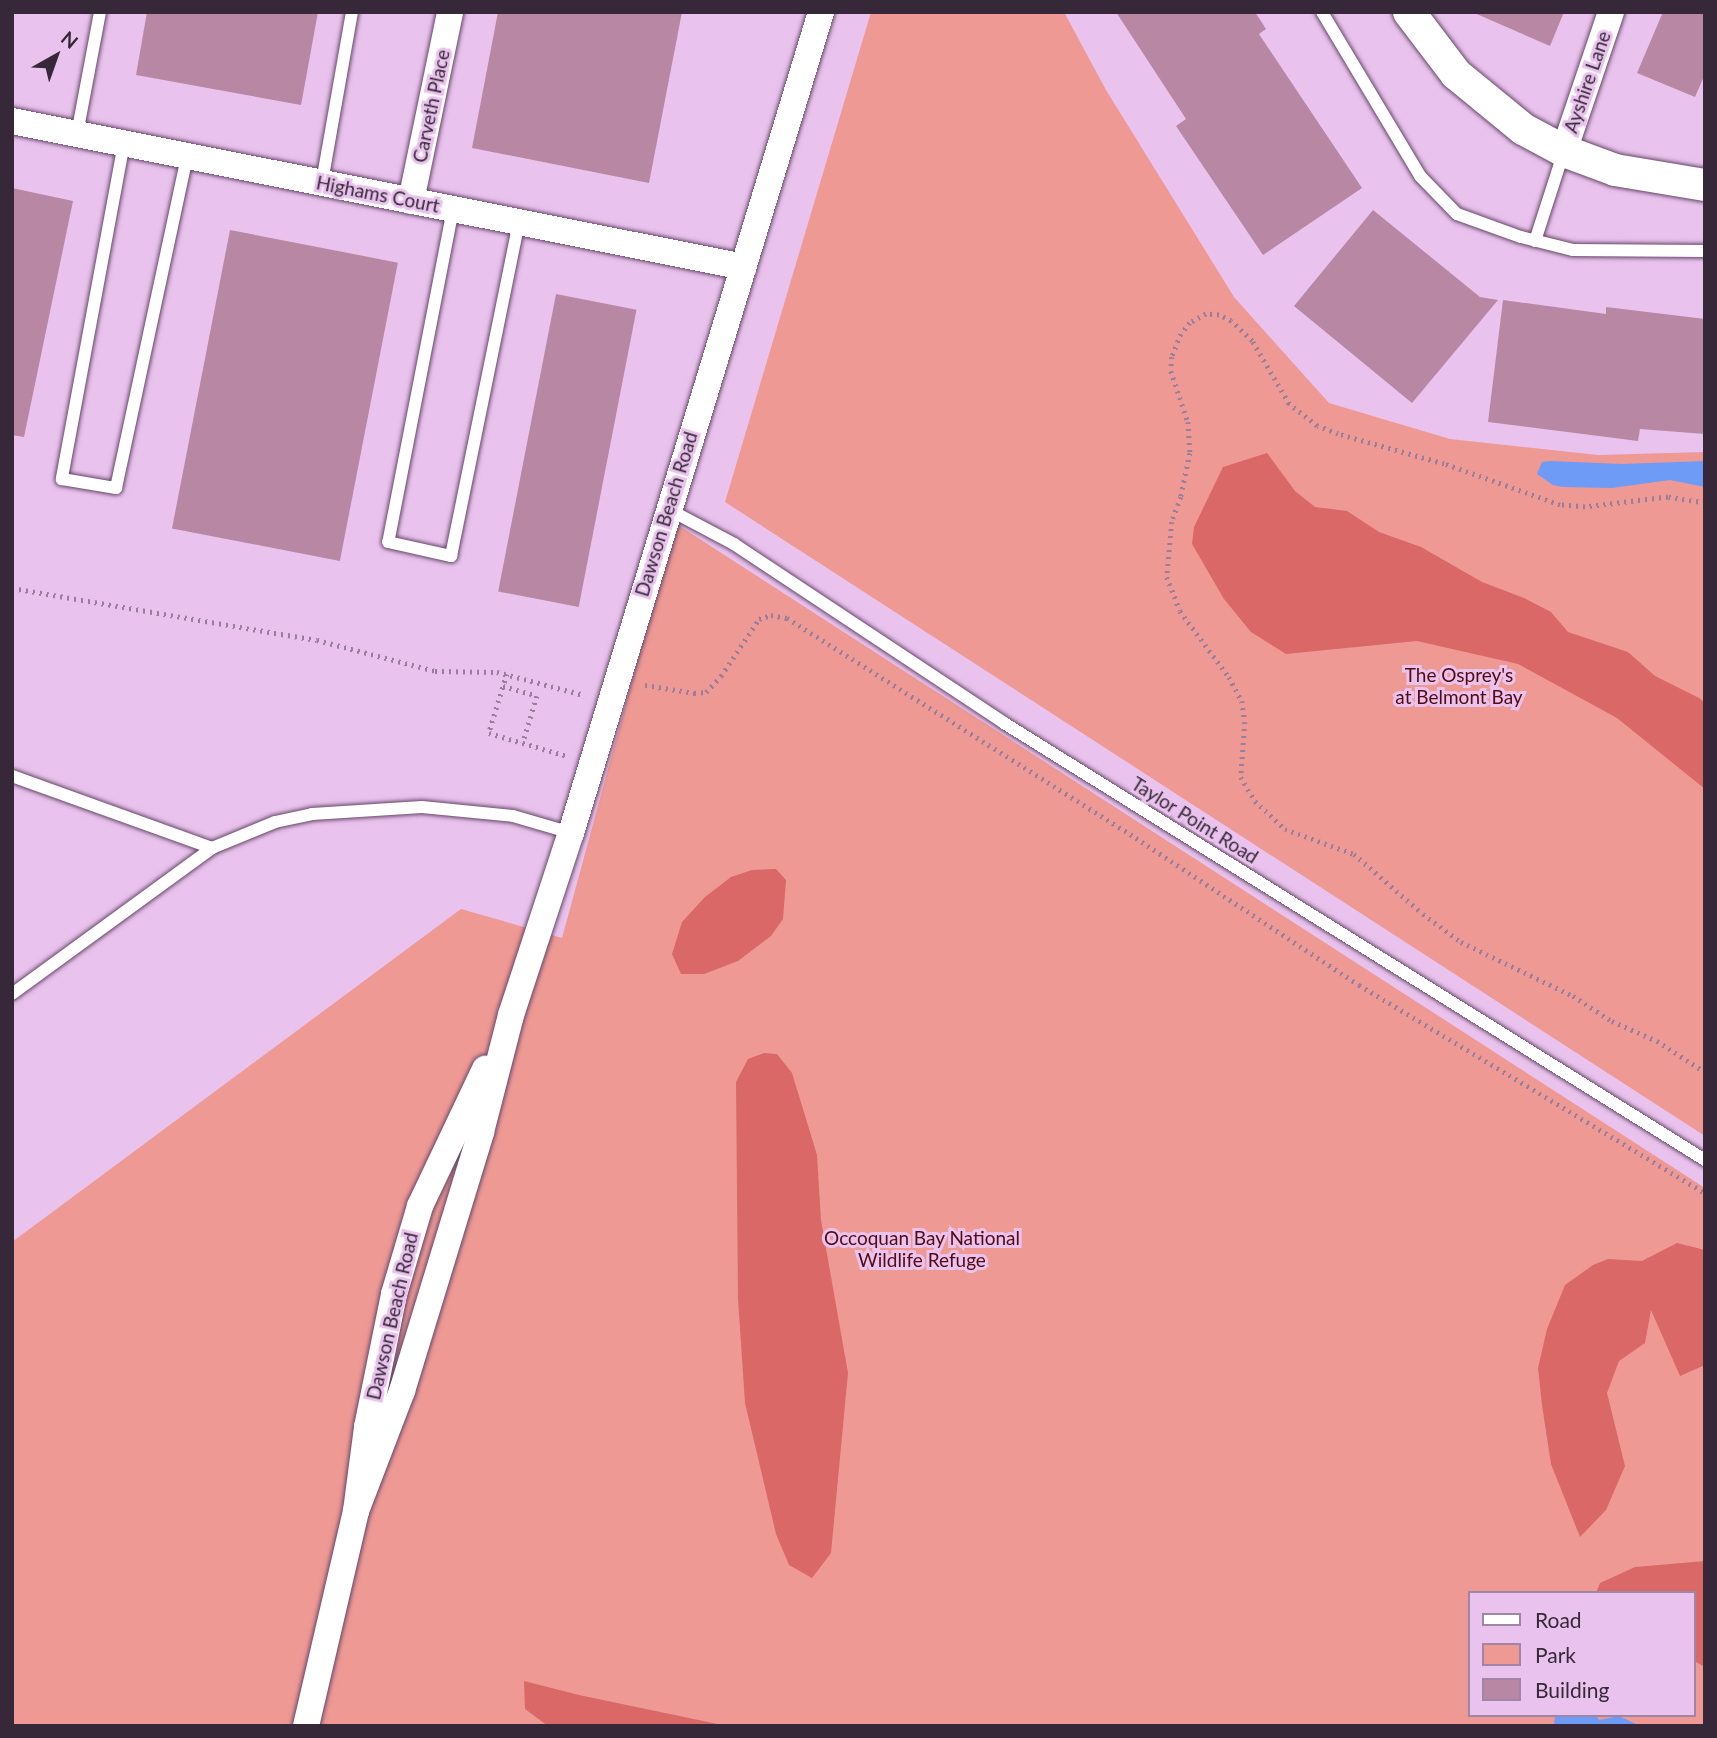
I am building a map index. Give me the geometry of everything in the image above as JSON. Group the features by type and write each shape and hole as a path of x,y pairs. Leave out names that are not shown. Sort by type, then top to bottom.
{"street":[{"name":"Carveth Place","path":"411,201 450,12"},
{"name":"Dawson Beach Road","path":"356,1511 402,1391 481,1132 511,1015 571,833 667,508 821,12"},
{"path":"1409,12 1437,54 1476,93 1523,129 1564,151 1615,170 1705,185"},
{"name":"Ayshire Lane","path":"1564,151 1611,12"},
{"name":"Highams Court","path":"12,121 744,267"},
{"name":"Dawson Beach Road","path":"306,1726 356,1511 383,1340 415,1223 425,1194 511,1015"}],"lane":[{"path":"77,134 100,12"},
{"path":"321,182 352,12"},
{"path":"1322,12 1420,176 1457,214 1535,241 1573,250 1705,251"},
{"path":"124,143 62,480 116,488 187,156"},
{"path":"1535,241 1564,151"},
{"path":"453,209 388,542 451,556 519,222"},
{"name":"Taylor Point Road","path":"667,508 734,544 1004,723 1705,1160"},
{"path":"12,776 212,848"},
{"path":"12,994 212,848 275,822 312,814 389,808 474,811 513,816 571,833"}],"path":[{"path":"1705,503 1668,497 1595,506 1560,505 1444,464 1317,426 1289,404 1252,341 1231,321 1219,315 1206,314 1190,323 1172,357 1171,371 1188,422 1190,453 1181,497 1172,522 1167,577 1180,611 1229,677 1242,701 1245,722 1241,777 1255,802 1285,829 1354,854 1423,914 1461,942 1573,996 1599,1014 1657,1041 1705,1072"},
{"path":"12,588 317,640 435,671 507,674 586,695"},
{"path":"640,685 694,693 706,692 721,676 759,620 771,615 787,618 1136,838 1359,985 1705,1193"},
{"path":"507,674 489,733 532,746"},
{"path":"503,686 537,696 523,743"}],"green space":[{"name":"The Osprey's at Belmont Bay","path":"871,12 1064,12 1106,90 1234,297 1329,403 1450,439 1598,455 1705,452 1705,1136 725,502"},
{"name":"Occoquan Bay National Wildlife Refuge","path":"675,523 1705,1188 1705,1726 12,1726 12,1242 461,909 562,938"}],"shaded area":[{"path":"1267,453 1295,491 1315,507 1347,511 1379,532 1421,547 1482,582 1524,598 1551,612 1568,632 1628,652 1655,676 1699,698 1705,703 1705,789 1617,718 1518,664 1417,641 1286,654 1251,632 1224,599 1192,544 1194,527 1223,467"},
{"path":"776,869 786,880 783,919 771,936 738,961 704,974 681,974 672,954 682,922 705,897 731,877 752,870"},
{"path":"764,1053 777,1054 792,1073 817,1155 821,1220 848,1373 831,1553 812,1578 789,1565 776,1534 745,1403 738,1299 736,1082 748,1059"},
{"path":"1677,1243 1705,1250 1705,1365 1680,1376 1651,1310 1645,1343 1619,1361 1607,1393 1625,1466 1606,1510 1580,1537 1551,1464 1538,1368 1547,1329 1565,1285 1593,1265 1608,1259 1642,1261"},
{"path":"1705,1561 1705,1667 1696,1662 1696,1591 1597,1591 1600,1583 1635,1567"},
{"path":"524,1681 727,1726 548,1726 525,1709"}],"water":[{"path":"1705,461 1705,487 1670,480 1612,488 1563,487 1553,485 1537,474 1542,462 1622,464"},
{"path":"1555,1717 1597,1717 1599,1720 1621,1717 1640,1726 1554,1726"}],"building":[{"path":"147,12 318,12 301,105 136,75"},
{"path":"498,12 682,12 649,183 472,148"},
{"path":"1116,12 1255,12 1266,29 1259,34 1362,188 1263,255 1176,126 1186,119"},
{"path":"1472,12 1564,12 1550,46"},
{"path":"1663,12 1705,12 1705,74 1695,97 1637,73"},
{"path":"12,188 73,201 24,437 12,435"},
{"path":"1373,210 1480,297 1498,300 1412,403 1294,306"},
{"path":"230,230 398,263 340,561 172,528"},
{"path":"556,294 636,310 579,607 498,591"},
{"path":"1503,300 1606,314 1606,307 1705,319 1705,434 1640,429 1638,441 1488,422"}]}
